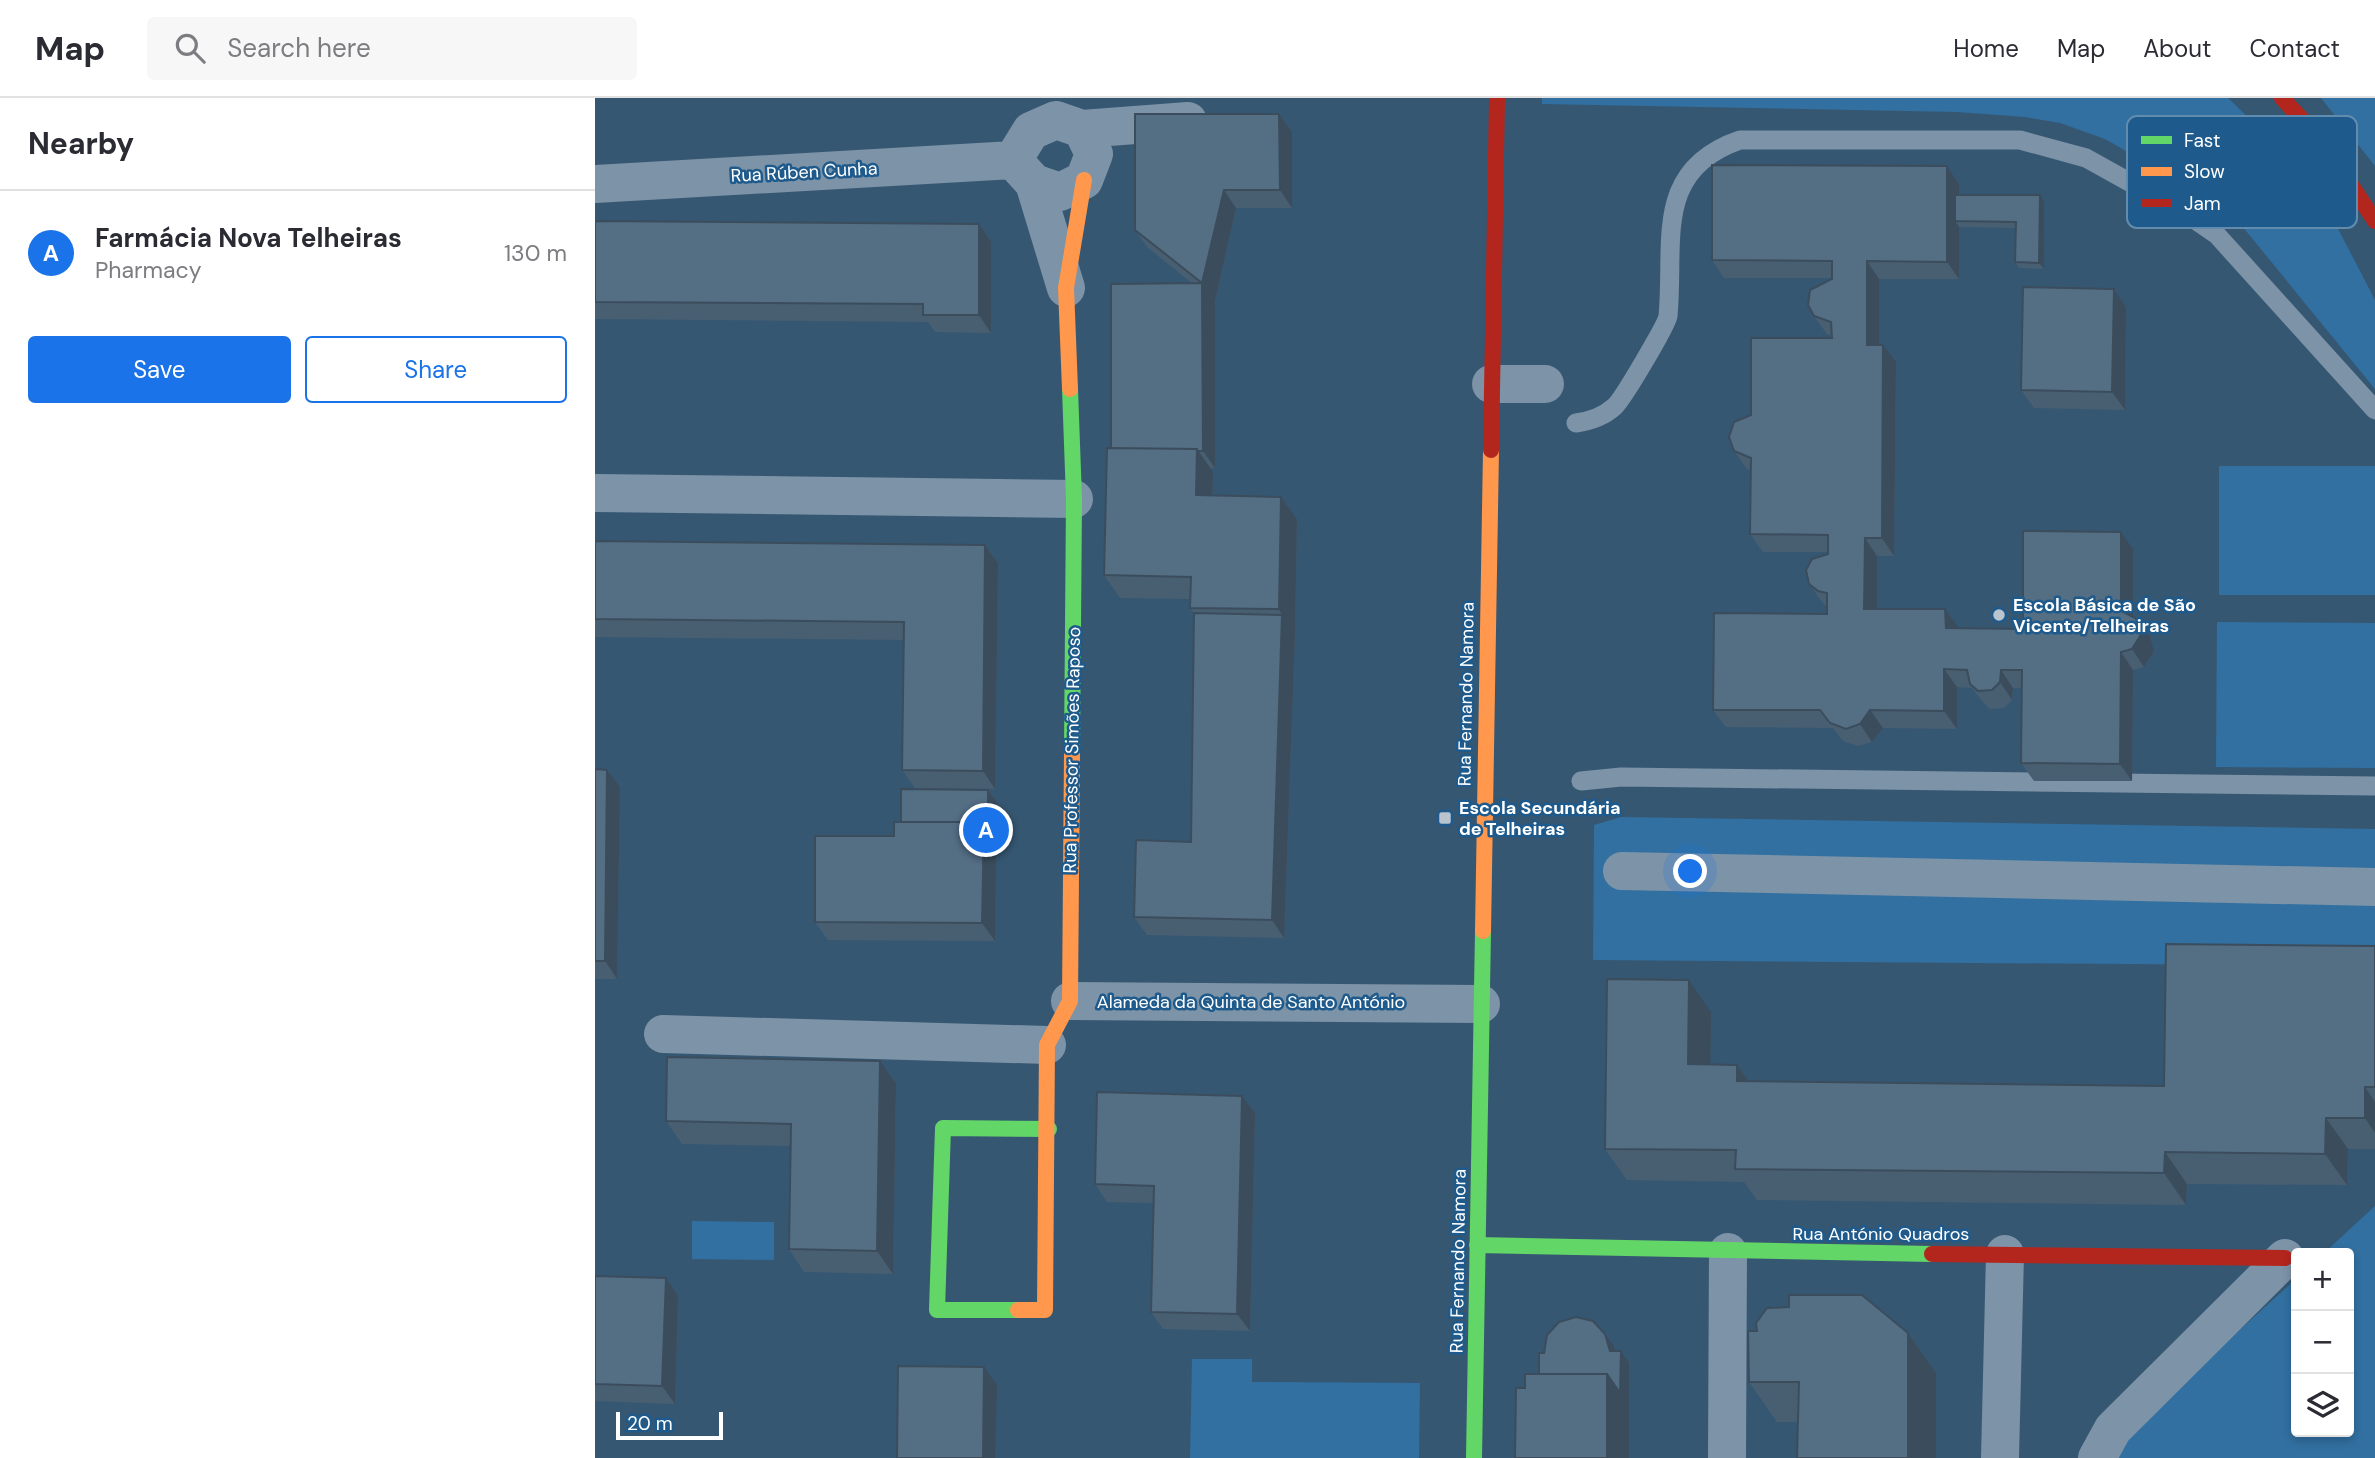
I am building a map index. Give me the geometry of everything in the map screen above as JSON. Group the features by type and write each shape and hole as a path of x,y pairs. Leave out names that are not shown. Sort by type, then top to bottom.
{"main road":[{"name":"Rua Fernando Namora","path":"1474,1458 1497,98"},
{"path":"2282,98 2299,116"},
{"name":"Rua Professor Simões Raposo","path":"1070,1000 1075,499 1066,288 1084,180"},
{"path":"2357,194 2375,221"},
{"path":"1049,1129 943,1128 937,1310 1045,1310 1049,1129 1047,1045 1070,1000"},
{"name":"Rua António Quadros","path":"1477,1245 1728,1252 2285,1258"}],"street":[{"path":"1084,180 1060,192 1023,171 1031,131 1056,120 1082,129 1224,119"},
{"name":"Rua Professor Simões Raposo","path":"1082,129 1094,154 1084,180"},
{"name":"Rua Professor Simões Raposo","path":"1023,171 1066,288"},
{"name":"Rua Rúben Cunha","path":"595,184 1023,171"},
{"path":"1491,384 1545,384"},
{"path":"595,493 1075,499"},
{"path":"1622,871 2375,887"},
{"name":"Alameda da Quinta de Santo António","path":"1070,1000 1481,1004"},
{"path":"663,1034 1047,1045"},
{"path":"1727,1458 1728,1252"},
{"path":"2000,1458 2005,1254"},
{"path":"2098,1458 2113,1429 2285,1258"}],"lane":[{"path":"1576,423 1595,420 1616,406 1668,320 1670,219 1685,178 1720,147 1740,141 2020,140 2086,158 2127,180"},
{"path":"2207,228 2217,235 2375,410"},
{"path":"1581,781 1621,777 2375,786"}],"shaded area":[{"path":"1542,98 2228,98 2247,116 2127,116 2127,152 2105,139 2060,123 2025,117 1957,112 1542,104"},
{"path":"2321,98 2375,98 2375,166 2357,143 2357,116 2335,116"},
{"path":"2244,228 2338,228 2375,300 2375,389"},
{"path":"2219,466 2375,466 2375,595 2219,595"},
{"path":"2217,622 2375,623 2375,768 2216,767"},
{"path":"1621,817 2375,829 2375,966 1593,960 1594,825"},
{"path":"2375,1206 2375,1458 2115,1458 2133,1426 2291,1284 2291,1437 2354,1437 2354,1248 2329,1248"},
{"path":"692,1221 774,1222 774,1260 692,1259"},
{"path":"1192,1359 1252,1359 1252,1382 1420,1383 1419,1458 1190,1458"}],"building":[{"path":"1135,114 1279,114 1280,190 1224,190 1202,283 1135,230"},
{"path":"1712,165 1947,166 1947,262 1867,261 1867,345 1883,345 1882,538 1865,538 1864,609 1945,609 1946,628 2023,629 2023,531 2121,532 2121,611 2137,619 2142,633 2132,649 2121,652 2120,764 2021,763 2022,670 2001,670 2000,682 1992,690 1978,691 1970,684 1967,670 1944,669 1944,711 1870,710 1860,724 1846,729 1830,723 1820,710 1713,710 1714,613 1827,614 1827,593 1818,591 1809,584 1806,570 1812,559 1828,554 1828,535 1750,534 1751,458 1734,451 1729,437 1734,422 1751,415 1751,338 1832,338 1831,322 1814,316 1808,305 1810,290 1832,279 1832,261 1712,260"},
{"path":"1955,195 2040,195 2039,263 2015,262 2016,222 1955,221"},
{"path":"595,221 979,224 979,315 923,315 923,304 595,302"},
{"path":"1202,283 1203,451 1111,448 1111,284"},
{"path":"2023,287 2114,289 2112,392 2021,390"},
{"path":"1107,448 1197,449 1196,495 1281,497 1279,609 1190,608 1191,577 1104,575"},
{"path":"595,541 985,545 983,771 902,770 904,622 595,619"},
{"path":"1194,613 1282,615 1272,920 1134,917 1136,840 1191,842"},
{"path":"595,769 607,770 605,961 595,961"},
{"path":"901,789 988,790 988,828 984,822 901,822"},
{"path":"894,822 984,822 982,923 815,922 815,836 894,836"},
{"path":"2166,944 2375,946 2375,1087 2365,1087 2365,1118 2326,1118 2325,1154 2165,1152 2164,1173 1735,1169 1736,1150 1605,1149 1607,979 1689,980 1688,1064 1737,1065 1737,1081 2164,1086"},
{"path":"667,1057 880,1061 877,1251 789,1249 791,1124 666,1121"},
{"path":"1097,1092 1242,1096 1237,1314 1151,1312 1154,1186 1095,1184"},
{"path":"595,1276 666,1278 662,1386 595,1384"},
{"path":"1789,1295 1862,1295 1908,1333 1908,1458 1797,1458 1799,1382 1749,1382 1748,1331 1757,1331 1756,1323 1767,1308 1789,1307"},
{"path":"1576,1317 1593,1321 1605,1334 1610,1351 1621,1351 1620,1393 1607,1374 1539,1374 1539,1353 1544,1353 1547,1335 1559,1322"},
{"path":"898,1366 984,1367 983,1458 897,1458"},
{"path":"1525,1374 1607,1374 1607,1458 1515,1458 1516,1388 1525,1388"}],"traffic: fast":[{"path":"1070,389 1074,499 1072,753"},
{"path":"1474,1458 1483,931"},
{"path":"1018,1310 937,1310 943,1128 1049,1129"},
{"path":"1477,1245 1932,1254"}],"traffic: slow":[{"path":"1070,389 1066,288 1084,180"},
{"path":"1483,931 1491,450"},
{"path":"1018,1310 1045,1310 1047,1045 1070,1001 1072,753"}],"traffic: jam":[{"path":"1491,450 1497,98"},
{"path":"2282,98 2299,116"},
{"path":"2357,194 2375,221"},
{"path":"1932,1254 2285,1258"}],"place":[{"name":"Escola Básica de São Vicente/Telheiras","path":"1999,615"},
{"name":"Escola Secundária de Telheiras","path":"1445,818"},
{"name":"Farmácia Nova Telheiras","path":"986,830"}]}
